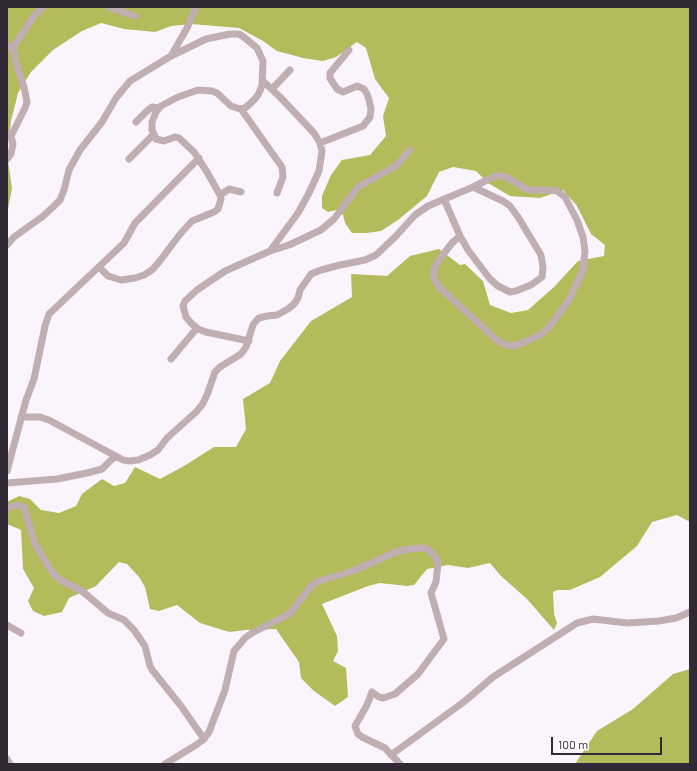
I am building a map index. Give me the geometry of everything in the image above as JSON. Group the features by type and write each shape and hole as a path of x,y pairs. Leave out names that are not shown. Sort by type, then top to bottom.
{"street":[{"path":"7,159 13,148 9,134 27,102 24,87 10,47 20,38 42,7"},
{"path":"108,7 135,16"},
{"path":"171,56 187,28 196,7"},
{"path":"7,244 60,200 73,162 80,150 102,122 124,87 138,76 171,56 220,35 239,34 253,43 261,54 263,61 263,81 258,95 246,108 241,109 231,106 217,93 212,91 198,90 172,99 159,108 152,122 152,130 156,138 164,141 175,137 179,138 199,158 220,195 221,199 218,209 192,221 152,270 144,275 121,280 108,276 99,267"},
{"path":"320,143 363,126 370,116 371,109 364,89 357,86 342,92 336,89 330,78 330,73 349,50"},
{"path":"272,89 290,70"},
{"path":"263,81 314,132 320,143 322,157 315,182 298,213 270,251"},
{"path":"136,122 152,107 159,108"},
{"path":"241,109 282,167 283,177 277,193"},
{"path":"129,159 154,135"},
{"path":"249,341 206,332 196,328 188,320 182,306 190,296 225,271 270,251 289,245 321,230 334,219 358,187 396,166 410,150"},
{"path":"7,471 21,417 34,379 45,326 50,314 124,244 135,224 199,158"},
{"path":"21,417 40,417 50,420 116,456 129,461 150,456 158,450 167,438 202,405 215,372 220,367 241,354 249,341 253,325 256,321 259,318 267,316 277,316 294,304 298,298 300,290 311,274 327,268 365,260 376,255 422,210 473,187 487,178 502,176 528,190 557,191 565,197 583,237 585,251 584,270 569,300 549,327 540,335 532,339 515,346 507,345 498,341 444,293 434,279 434,268 452,243 460,236"},
{"path":"444,199 460,236 485,274 498,286 510,292 531,285 542,277 543,267 540,256 514,211 510,206 496,197 473,187"},
{"path":"220,195 230,189 241,192"},
{"path":"170,359 196,328"},
{"path":"7,483 57,479 87,473 102,469 116,456"},
{"path":"7,508 17,505 24,507 32,528 35,544 56,576 62,581 82,591 108,613 124,620 134,630 145,646 150,666 153,671 181,706 204,739"},
{"path":"165,764 204,739 209,732 225,690 234,651 245,638 287,615 293,610 310,587 319,581 342,574 396,552 408,549 425,548 436,558 438,564 436,582 431,593 444,639 418,674 395,694 383,698 372,692 367,705 355,726 358,734 385,748 400,764"},
{"path":"391,755 465,701 493,677 577,623 593,619 627,623 659,622 676,618 690,612"},
{"path":"7,625 21,633"},
{"path":"7,759 10,764"}],"green space":[{"path":"7,7 690,7 690,522 677,515 652,522 637,546 600,577 570,590 557,590 553,592 554,614 557,623 554,630 527,599 501,576 490,563 468,568 448,565 427,569 414,585 407,586 380,583 368,586 322,604 337,636 338,651 333,661 346,668 348,697 335,706 314,691 301,678 299,662 276,629 229,632 200,623 177,605 159,611 150,609 145,587 139,577 127,564 119,562 96,586 69,598 62,612 44,616 33,611 28,601 34,588 23,569 21,530 7,524 7,502 19,496 30,499 41,510 59,513 76,506 82,494 102,479 114,486 125,483 135,467 160,479 214,447 236,447 246,429 243,399 270,383 280,361 311,321 352,297 351,274 387,276 410,256 439,249 460,265 465,264 483,281 490,305 511,313 528,310 554,287 578,261 604,256 605,245 591,234 577,206 563,190 540,198 510,196 488,183 476,171 453,167 439,172 427,196 398,220 381,231 352,233 345,223 343,215 337,210 328,212 322,208 322,196 331,175 342,160 370,155 386,136 383,116 389,98 375,79 366,48 357,42 336,57 323,61 303,58 277,51 263,41 239,28 192,24 171,26 155,32 124,29 101,23 82,31 53,50 31,72 18,93 11,121 7,154"},
{"path":"7,154 12,188 7,215"},
{"path":"690,669 690,764 575,764 597,731 633,709 673,674"}]}
